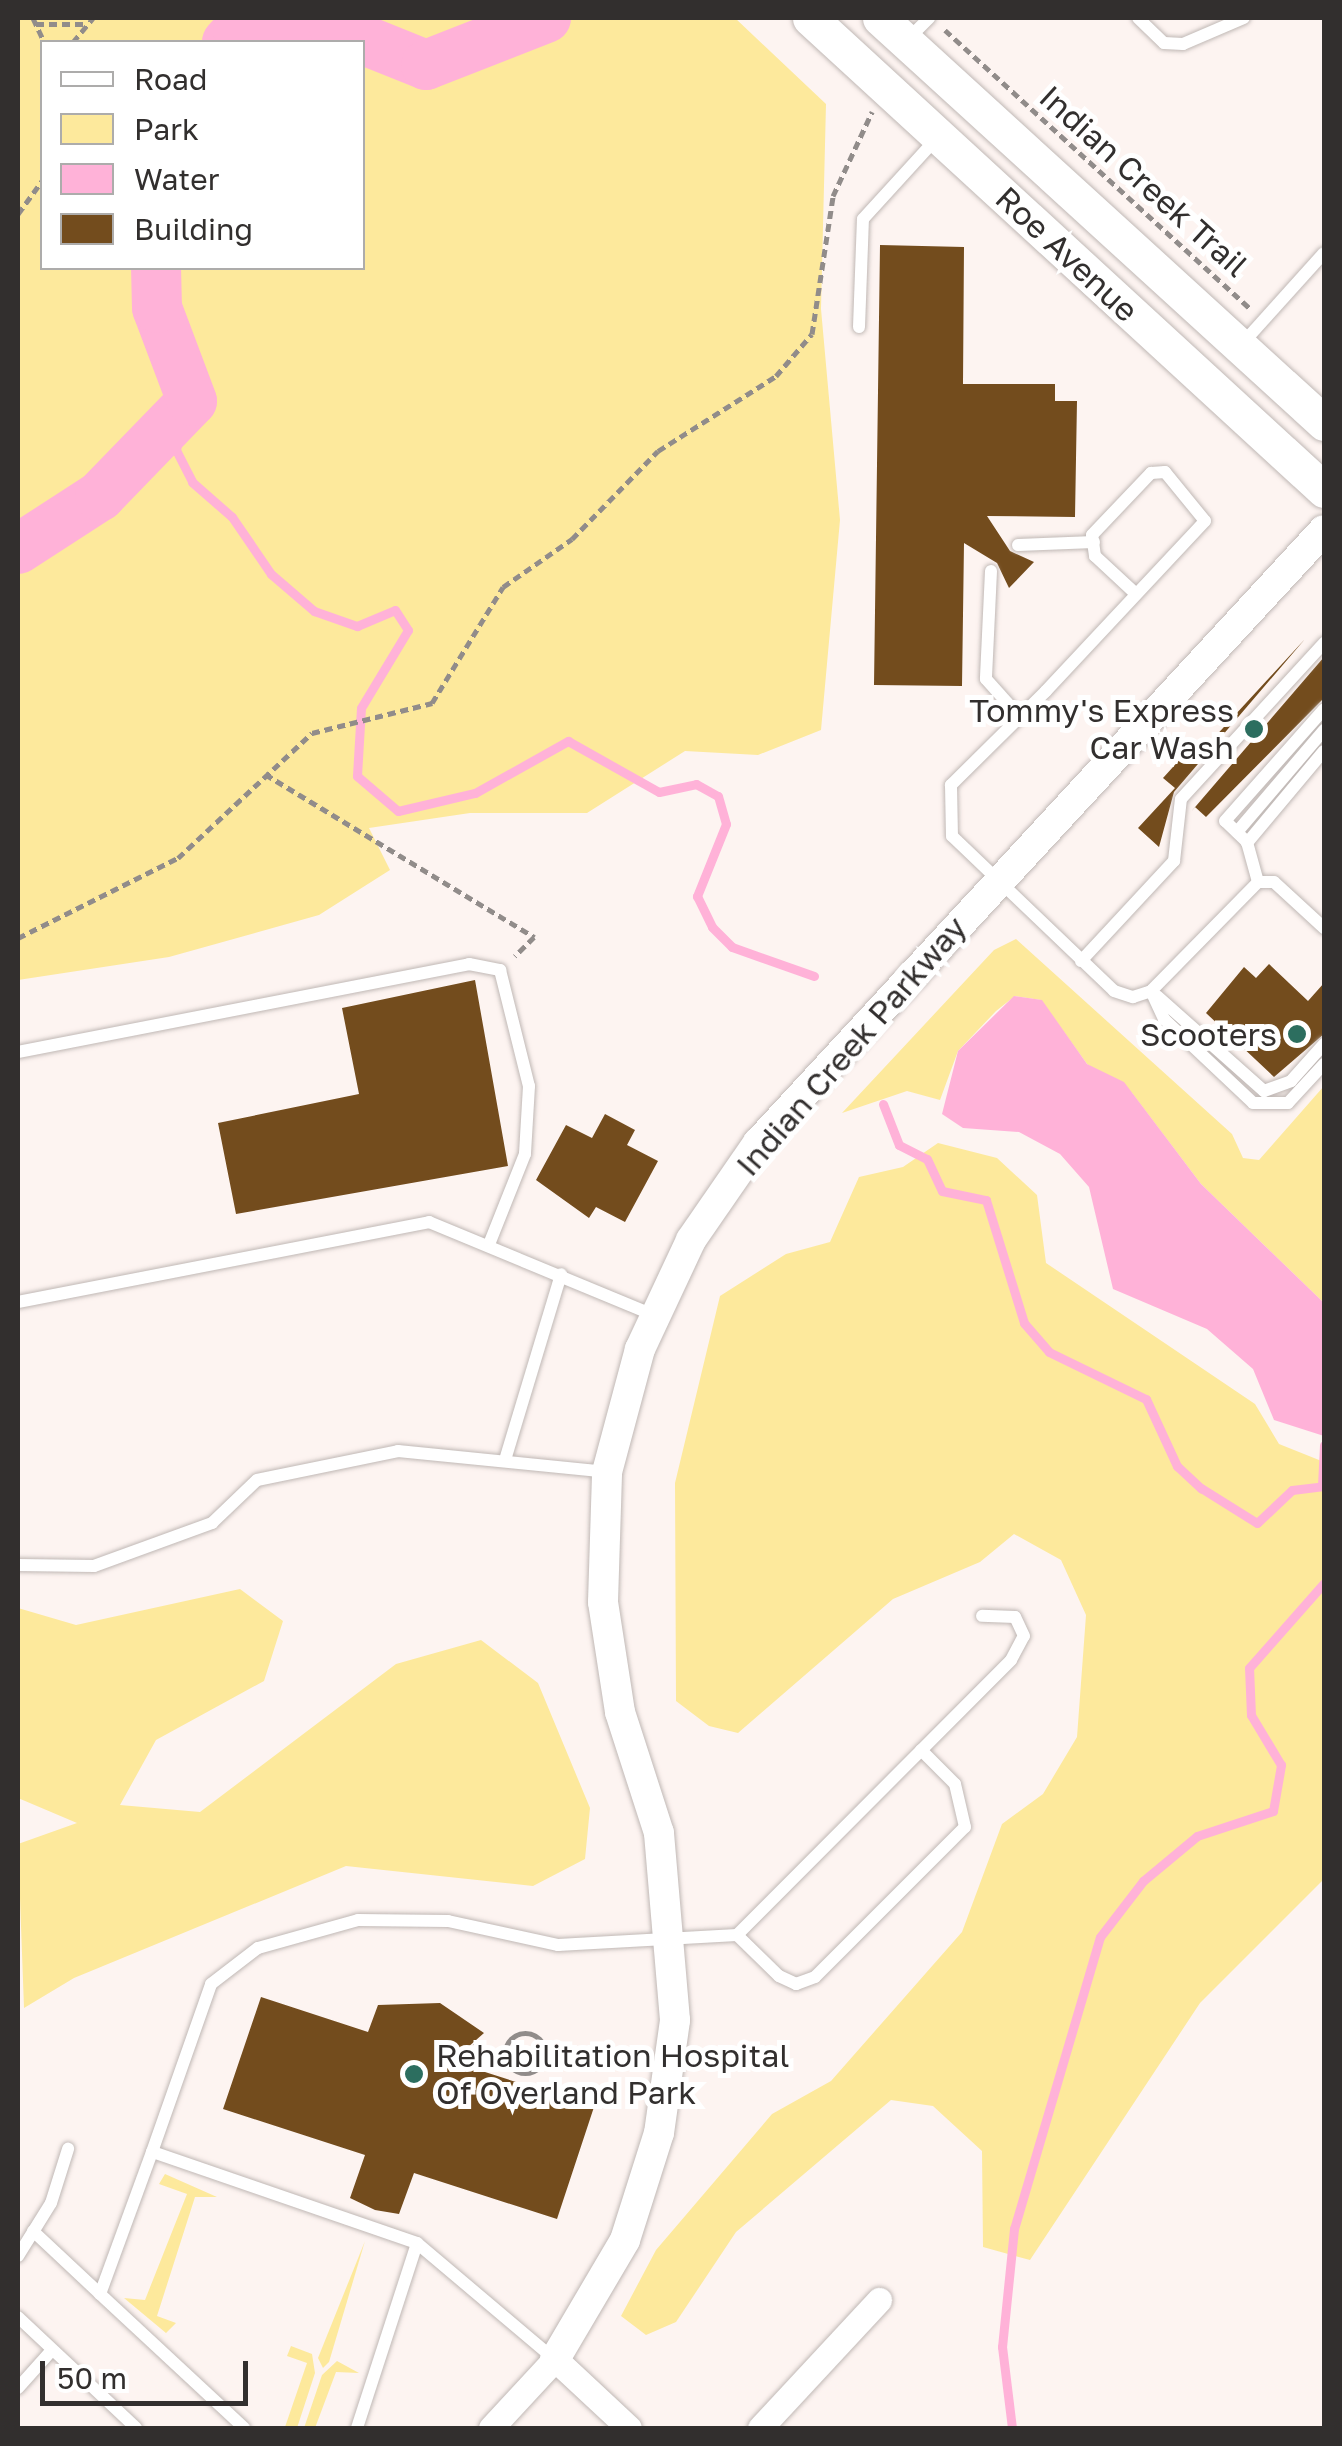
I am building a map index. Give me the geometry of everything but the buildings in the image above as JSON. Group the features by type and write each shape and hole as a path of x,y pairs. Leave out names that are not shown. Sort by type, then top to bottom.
{"main road":[{"name":"Roe Avenue","path":"810,18 1324,490"},
{"name":"Roe Avenue","path":"880,18 922,26 1252,333 1324,423"}],"street":[{"name":"Indian Creek Parkway","path":"556,2359 624,2240 659,2133 675,2020 673,1936 659,1833 620,1712 604,1602 607,1472 655,1316 691,1240 758,1143 1324,530"},
{"path":"760,2428 879,2300"},
{"path":"491,2428 556,2359 629,2428"}],"lane":[{"path":"1138,18 1164,43 1184,44 1244,18"},
{"path":"859,327 863,219 939,136"},
{"path":"1252,333 1324,253"},
{"path":"1136,594 1095,556 1094,542 1151,473 1164,472 1203,507 1206,521 1020,717 951,785 952,836 1114,992 1151,991 1264,1091 1291,1081 1324,1044"},
{"path":"1018,545 1094,542"},
{"path":"992,571 986,679 1020,717"},
{"path":"1082,961 1174,861 1181,799 1324,643"},
{"path":"1258,882 1247,843 1228,814 1324,709"},
{"path":"1237,832 1324,730"},
{"path":"1247,843 1324,751"},
{"path":"1151,991 1258,882 1274,882 1324,928"},
{"path":"18,1052 470,964 500,970 529,1086 524,1154 490,1242"},
{"path":"1151,991 1164,1019 1253,1103 1288,1103 1324,1064"},
{"path":"18,1302 429,1222 490,1242 655,1316"},
{"path":"505,1460 561,1274"},
{"path":"18,1565 94,1566 166,1544 212,1522 256,1480 430,1447 607,1472"},
{"path":"100,2294 211,1984 231,1962 286,1936 388,1918 558,1945 737,1935 921,1750 1024,1636 1015,1617 982,1616"},
{"path":"737,1935 779,1976 796,1984 815,1977 965,1826 955,1784 921,1750"},
{"path":"18,2256 68,2150"},
{"path":"152,2152 416,2243 556,2359"},
{"path":"33,2231 244,2428"},
{"path":"357,2428 416,2243"},
{"path":"18,2317 136,2428"},
{"path":"18,2388 52,2350"}],"path":[{"path":"75,40 84,24 94,18"},
{"path":"34,20 84,24"},
{"name":"Indian Creek Trail","path":"922,26 1252,333"},
{"path":"18,938 178,858 312,732 402,717 432,703 457,672 503,588 572,538 658,452 776,376 812,334 833,196 850,144 890,91"},
{"path":"18,214 40,184"},
{"path":"265,774 534,938 500,970"},
{"path":"474,2042 504,2056 525,2073 541,2065 544,2048 536,2036 519,2033 504,2056"},
{"path":"504,2056 544,2048"}],"green space":[{"path":"18,18 735,18 826,104 821,309 840,520 821,730 758,755 685,751 587,813 470,813 369,828 390,870 319,915 169,957 18,980"},
{"path":"1016,939 1232,1134 1243,1158 1259,1160 1324,1086 1324,1303 1201,1184 1132,1093 1087,1064 1041,1000 1015,996 996,1011 958,1051 940,1100 907,1091 842,1113 994,950"},
{"path":"938,1143 997,1158 1037,1195 1046,1263 1255,1404 1279,1444 1324,1462 1324,1879 1200,2003 1030,2260 983,2247 982,2151 933,2106 891,2100 736,2232 676,2322 646,2335 621,2316 656,2250 772,2114 831,2081 962,1932 1002,1824 1043,1794 1077,1737 1086,1615 1061,1560 1014,1534 980,1562 893,1599 738,1733 709,1726 676,1701 675,1483 720,1296 786,1254 830,1242 859,1177 903,1167"},
{"path":"240,1589 283,1621 264,1681 156,1740 120,1805 200,1812 396,1664 481,1640 538,1683 590,1808 585,1859 533,1886 346,1866 74,1978 24,2008 18,1844 77,1823 18,1798 18,1608 76,1625"},
{"path":"165,2174 217,2197 195,2197 157,2316 176,2323 166,2333 124,2298 145,2300 187,2194 159,2184"},
{"path":"365,2241 329,2362 323,2368 318,2358"},
{"path":"291,2346 312,2354 315,2373 297,2428 265,2428 285,2427 307,2363 287,2356"},
{"path":"337,2361 359,2373 336,2372 315,2428 304,2428 322,2375"}],"water":[{"path":"1014,996 1042,1000 1087,1064 1124,1082 1201,1184 1324,1303 1324,1436 1274,1420 1253,1369 1207,1329 1113,1289 1089,1187 1060,1154 1019,1132 963,1128 942,1114 958,1051"}],"waterway":[{"path":"365,40 426,65 546,18"},
{"path":"229,40 238,30 334,28 364,40"},
{"path":"18,549 100,496 192,401 157,308 156,270"},
{"path":"184,409 176,450 192,482 232,517 271,574 314,611 357,626 395,610 408,630 361,708 357,776 398,811 475,793 568,741 659,792 696,784 718,796 726,824 697,896 712,927 732,947 814,976"},
{"path":"883,1104 899,1145 927,1159 942,1191 986,1200 1024,1323 1049,1352 1146,1399 1177,1466 1201,1488 1257,1523 1292,1490 1324,1486"},
{"path":"1322,1486 1324,1445"},
{"path":"1012,2428 1002,2347 1014,2229 1100,1937 1143,1881 1197,1836 1273,1811 1281,1765 1251,1715 1249,1668 1324,1583"}],"place":[{"name":"Tommy's Express Car Wash","path":"1254,729"},
{"name":"Scooters","path":"1297,1034"},
{"name":"Rehabilitation Hospital Of Overland Park","path":"414,2074"}]}
